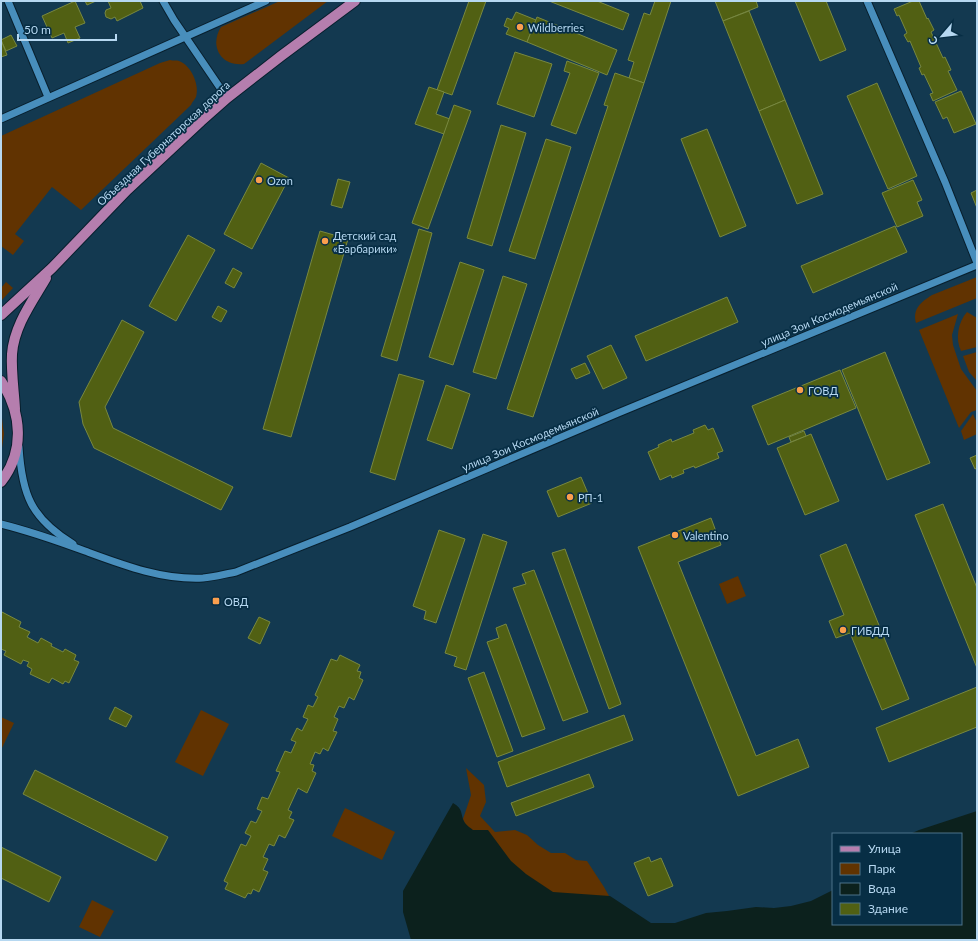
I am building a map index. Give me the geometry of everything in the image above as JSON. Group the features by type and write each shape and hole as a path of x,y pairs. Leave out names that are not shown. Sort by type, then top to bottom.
{"main road":[{"name":"Объездная Губернаторская дорога","path":"52,268 127,190 227,98 355,1"},
{"path":"1,315 52,268"},
{"path":"1,482 11,465 17,446 18,428 12,371 14,339 28,308 52,268"},
{"path":"1,381 9,393 15,409"}],"street":[{"path":"8,1 48,97"},
{"path":"163,1 227,98"},
{"path":"1,119 266,1"},
{"path":"867,1 945,182 977,264"},
{"name":"улица Зои Космодемьянской","path":"84,550 115,562 169,576 202,578 236,572 357,524 618,413 977,264"},
{"path":"18,428 21,472 26,492 34,508 46,523 62,537 84,550"},
{"path":"1,524 84,550"}],"green space":[{"path":"280,1 328,1 244,64 236,64 223,59 219,54 216,41 221,27"},
{"path":"170,60 183,63 194,76 197,92 191,105 81,210 52,187 15,234 24,241 13,255 1,246 1,136 160,63"},
{"path":"977,277 977,298 916,323 916,310 924,300 932,295"},
{"path":"6,282 13,288 1,301 1,288"},
{"path":"967,312 977,318 977,347 961,351 958,341 958,331 961,321"},
{"path":"958,314 952,335 953,345 961,369 977,391 977,410 971,412 959,428 919,330"},
{"path":"977,352 977,381 969,372 963,356"},
{"path":"1,411 4,434 1,455"},
{"path":"973,414 977,423 977,434 964,440 961,431"},
{"path":"738,576 746,596 727,604 719,584"},
{"path":"201,710 229,724 203,776 175,762"},
{"path":"1,717 14,723 1,750"},
{"path":"466,768 484,785 486,802 480,816 495,832 515,830 527,835 538,845 551,853 565,853 576,860 587,861 613,903 552,910 475,847 463,819 471,795"},
{"path":"345,808 395,832 382,860 332,836"},
{"path":"92,900 114,911 100,937 79,927"}],"water":[{"path":"453,803 459,808 467,825 473,830 488,830 511,861 526,874 553,892 610,896 651,923 675,923 706,913 756,907 774,908 791,906 811,901 832,890 832,925 962,925 962,833 912,833 977,811 977,940 411,940 403,912 403,891"}],"building":[{"path":"75,1 85,23 75,27 80,38 68,43 64,33 52,38 42,16"},
{"path":"85,1 96,1 87,5"},
{"path":"108,1 140,1 143,8 117,21 115,17 111,19 106,17 106,10 111,8"},
{"path":"469,1 486,1 452,95 437,90"},
{"path":"549,1 597,1 629,14 623,30"},
{"path":"655,1 671,1 644,83 629,78 634,62 628,60 644,13 650,15"},
{"path":"715,1 756,1 758,7 723,21"},
{"path":"795,1 826,1 846,50 820,61"},
{"path":"913,1 919,1 934,30 931,32 943,58 945,57 951,70 948,71 957,90 933,101 930,94 933,93 924,74 922,75 919,68 921,67 910,41 908,42 904,35 907,33 899,15 897,16 894,9"},
{"path":"749,11 785,100 759,111 723,21"},
{"name":"Wildberries","path":"516,12 536,20 527,42 506,34 509,28 504,26 507,18 512,20"},
{"path":"537,17 617,50 607,75 527,42"},
{"path":"11,35 17,46 6,51 1,40"},
{"path":"1,40 7,55 1,57"},
{"path":"515,52 552,64 534,117 497,104"},
{"path":"567,61 599,73 576,134 551,125 570,73 564,71"},
{"path":"615,73 644,83 533,417 507,409 608,106 604,105"},
{"path":"877,83 917,176 888,189 847,96"},
{"path":"429,87 444,92 436,114 450,119 444,134 415,124"},
{"path":"961,91 976,124 954,133 947,117 943,119 935,102"},
{"path":"785,100 823,194 797,204 759,111"},
{"path":"454,105 471,111 428,229 412,223"},
{"path":"501,125 526,133 492,246 467,238"},
{"path":"707,129 746,226 720,237 681,139"},
{"path":"546,139 571,147 535,259 509,251"},
{"path":"261,163 289,178 252,249 224,234"},
{"path":"338,179 350,182 342,208 331,205"},
{"path":"913,180 922,200 917,202 923,216 897,227 882,193"},
{"path":"977,190 977,208 971,193"},
{"path":"895,226 907,252 813,293 801,266"},
{"path":"419,229 432,233 397,361 381,356"},
{"path":"320,231 348,239 291,437 263,429"},
{"path":"188,235 215,250 176,321 149,306"},
{"path":"460,262 484,270 453,365 429,357"},
{"path":"233,268 242,273 234,288 225,283"},
{"path":"503,276 527,284 496,379 473,372"},
{"path":"727,297 738,322 646,361 635,336"},
{"path":"218,306 227,311 221,322 212,317"},
{"path":"122,320 144,332 105,407 113,428 233,487 221,510 94,448 83,424 79,402"},
{"path":"611,345 627,378 603,389 587,356"},
{"path":"885,352 930,463 887,480 842,370"},
{"path":"585,363 590,373 576,379 571,369"},
{"path":"840,370 856,408 768,445 752,406"},
{"path":"399,374 424,381 395,480 370,472"},
{"path":"446,385 470,394 452,449 427,440"},
{"path":"705,425 708,430 713,428 723,451 717,453 719,458 695,468 694,466 683,470 684,473 672,478 671,475 660,480 648,452 671,439 672,442 694,433 693,430"},
{"path":"804,431 806,436 791,442 789,437"},
{"path":"811,434 839,501 805,515 777,448"},
{"path":"977,455 977,468 975,469 970,458"},
{"name":"РП-1","path":"581,477 592,503 558,517 547,491"},
{"path":"943,504 977,588 977,668 915,515"},
{"path":"711,518 721,545 678,562 756,756 798,739 809,767 738,796 638,547"},
{"path":"439,530 465,539 436,623 424,619 426,611 413,606"},
{"path":"483,534 507,542 466,670 454,666 457,657 445,653"},
{"path":"846,544 909,699 882,710 850,633 836,638 829,621 844,615 820,555"},
{"path":"565,549 621,704 609,709 552,553"},
{"path":"534,570 588,712 563,721 513,588 526,584 522,574"},
{"path":"2,612 21,622 19,627 30,632 27,637 38,643 41,638 52,644 51,646 63,652 65,649 76,655 74,660 79,662 69,683 65,681 63,684 52,678 49,683 30,674 32,669 27,666 29,662 23,660 21,664 4,655 6,651 1,649"},
{"path":"259,617 270,622 260,644 248,638"},
{"path":"506,624 545,729 522,737 487,642 499,638 496,628"},
{"path":"340,655 360,665 357,671 361,672 359,678 363,680 354,700 349,697 344,708 339,706 334,717 338,719 333,731 337,732 328,751 323,748 320,754 315,752 310,764 314,765 312,771 316,773 307,793 298,788 288,810 292,812 289,818 294,820 285,838 279,835 274,846 269,844 263,857 268,859 263,870 268,872 259,892 253,889 251,894 248,893 245,898 225,889 228,883 224,881 241,844 246,846 251,836 245,833 251,821 256,823 262,811 257,809 262,797 268,799 280,772 276,771 285,751 291,753 296,742 291,740 297,728 302,731 308,719 303,717 308,705 313,707 318,697 315,695 331,659 337,661"},
{"path":"484,672 513,751 497,757 468,678"},
{"path":"977,687 977,727 889,762 876,728"},
{"path":"115,707 132,716 126,727 109,719"},
{"path":"624,715 633,740 507,787 498,762"},
{"path":"35,770 168,837 156,861 23,794"},
{"path":"589,774 594,787 516,816 511,803"},
{"path":"1,847 61,877 49,902 1,878"},
{"path":"649,857 651,862 661,858 673,886 648,896 634,863"}],"place":[{"name":"Wildberries","path":"520,27"},
{"name":"Ozon","path":"259,180"},
{"name":"Детский сад «Барбарики»","path":"325,241"},
{"name":"ГОВД","path":"800,390"},
{"name":"РП-1","path":"570,497"},
{"name":"Valentino","path":"675,535"},
{"name":"ОВД","path":"216,601"},
{"name":"ГИБДД","path":"843,630"}]}
